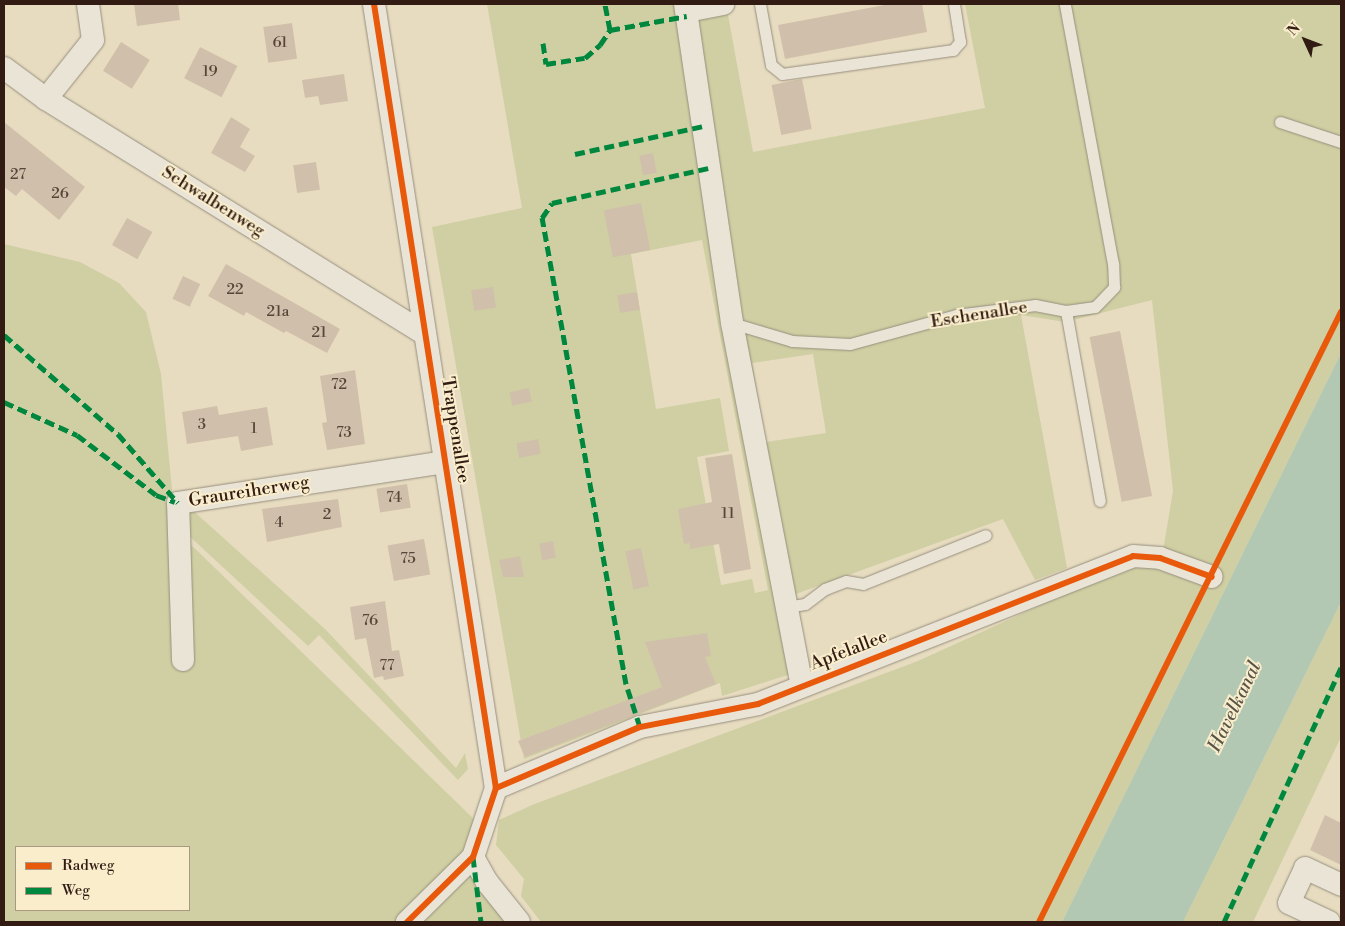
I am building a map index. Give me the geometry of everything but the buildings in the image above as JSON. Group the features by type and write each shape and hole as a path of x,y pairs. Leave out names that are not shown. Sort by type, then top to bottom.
{"street":[{"path":"46,99 93,40 88,4"},
{"name":"Trappenallee","path":"374,4 496,788 473,857"},
{"path":"723,4 686,7 732,323 802,685"},
{"name":"Schwalbenweg","path":"4,68 46,99 424,333"},
{"name":"Graureiherweg","path":"183,660 178,503 446,462"},
{"name":"Apfelallee","path":"496,788 640,727 758,704 802,685 1133,556 1160,558 1212,577"},
{"path":"407,922 473,857 487,882 519,922"},
{"path":"1329,922 1289,903 1305,868 1341,885"}],"lane":[{"path":"760,4 771,65 782,74 953,50 960,42 954,4"},
{"name":"Eschenallee","path":"732,323 792,341 850,344 956,315 1035,306 1066,311 1095,307 1114,287 1113,264 1065,4"},
{"path":"1280,122 1341,142"},
{"path":"1066,311 1100,501"},
{"path":"786,607 805,604 825,589 846,581 863,584 986,535"}],"shaded area":[{"path":"487,4 726,4 753,152 985,108 965,4 1341,4 1341,353 1062,922 541,922 521,896 524,879 496,845 499,820 532,805 918,661 1131,564 1152,567 1164,545 1173,491 1152,300 1065,322 1021,315 1067,568 1035,580 1003,519 793,595 806,669 722,696 720,683 524,759 432,227 522,208","holes":["702,240 768,590 755,593 752,579 721,585 697,457 729,451 720,398 656,409 631,254","813,354 826,433 766,442 752,363"]},
{"path":"4,244 80,262 119,283 146,312 161,374 176,532 177,670 188,670 184,538 478,823 468,859 509,922 4,922"},
{"path":"189,507 326,630 456,768 465,753 468,769 458,780 319,635 308,646 186,533"},
{"path":"1341,602 1341,737 1253,922 1183,922"}],"water":[{"name":"Havelkanal","path":"1341,353 1341,602 1183,922 1062,922"}],"marked path":[{"path":"543,43 546,64 585,58 600,45 610,30 605,4"},
{"path":"610,30 687,16"},
{"path":"575,154 703,126"},
{"path":"640,727 626,684 542,218 552,203 709,168"},
{"path":"4,335 118,434 178,503"},
{"path":"4,402 77,435 156,495 175,502"},
{"path":"1224,922 1341,668"},
{"path":"473,857 481,922"}],"cycle path":[{"path":"374,4 496,788 473,857 407,922"},
{"path":"1039,922 1341,312"},
{"path":"496,788 640,727 758,704 1133,556 1160,558 1212,577"}]}
